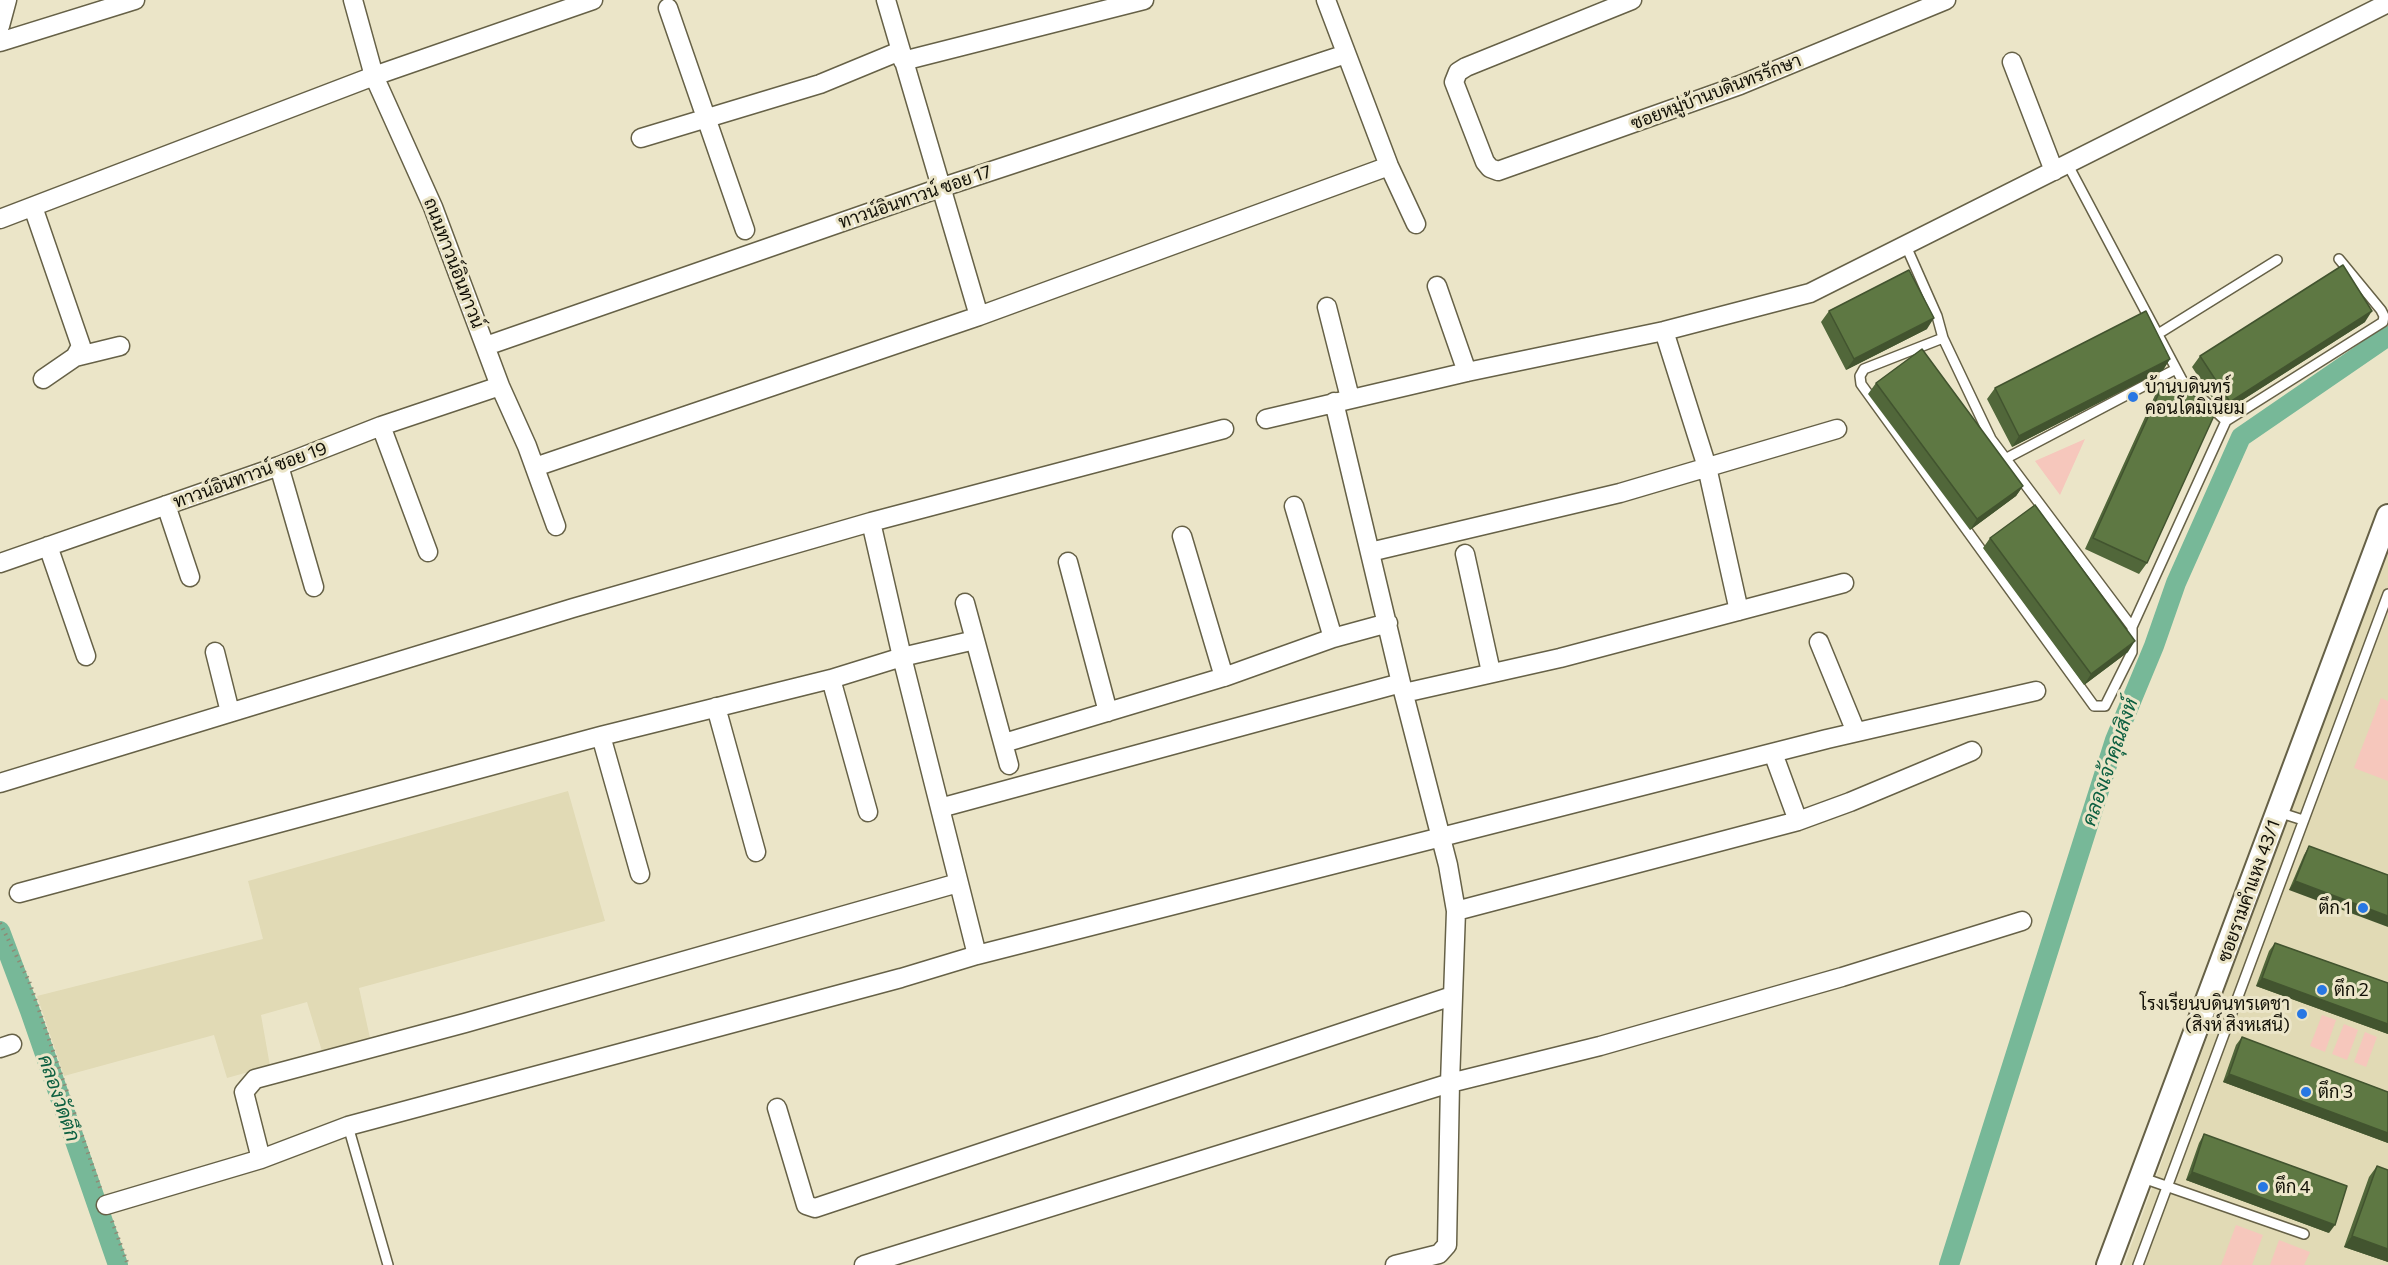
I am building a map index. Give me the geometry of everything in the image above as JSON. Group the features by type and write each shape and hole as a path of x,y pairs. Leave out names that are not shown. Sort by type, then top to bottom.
{"street":[{"path":"0,26 7,0"},
{"path":"0,42 135,0"},
{"name":"ถนนทาวน์อินทาวน์","path":"353,0 374,76 433,207 500,386 535,467 556,526"},
{"path":"0,219 374,76 540,9 592,0"},
{"path":"886,0 940,188 980,316"},
{"path":"641,138 820,84 902,56 1144,0"},
{"path":"1326,0 1389,166 1416,224"},
{"name":"ซอยหมู่บ้านบดินทรรักษา","path":"1632,0 1458,72 1454,82 1485,162 1490,168 1498,171 1740,85 1946,0"},
{"path":"1266,418 1467,372 1664,331 1810,293 2388,3"},
{"path":"668,8 745,230"},
{"name":"ทาวน์อินทาวน์ ซอย 17","path":"486,346 940,188 1346,54"},
{"path":"2012,62 2061,168"},
{"path":"535,467 980,316 1389,166"},
{"path":"33,207 81,346 75,357"},
{"path":"1437,286 1467,372"},
{"path":"1327,307 1370,552 1402,688 1448,865 1456,910 1447,1245 1439,1254 1395,1265"},
{"path":"1664,331 1707,467 1739,611"},
{"path":"43,379 75,357 120,346"},
{"name":"ทาวน์อินทาวน์ ซอย 19","path":"0,563 279,466 381,426 500,386"},
{"path":"381,426 428,552"},
{"path":"0,783 573,608 871,522 1224,429"},
{"path":"1370,552 1620,493 1837,429"},
{"path":"279,466 314,587"},
{"path":"166,505 190,577"},
{"path":"1294,506 1333,638"},
{"name":"ซอยรามคำแหง 43/1","path":"2108,1265 2388,516"},
{"path":"871,522 902,657 977,955"},
{"path":"1182,536 1224,677"},
{"path":"48,546 86,656"},
{"path":"1465,554 1491,672"},
{"path":"1068,562 1108,712"},
{"path":"940,808 1402,688 1560,658 1844,583"},
{"path":"965,603 1009,765"},
{"path":"1004,743 1224,677 1333,638 1388,623"},
{"path":"19,893 601,736 831,679 902,657 975,640"},
{"path":"1818,642 1856,732"},
{"path":"215,652 230,712"},
{"path":"831,679 867,812"},
{"path":"106,1205 261,1159 348,1126 901,978 977,955 1856,732 2036,691"},
{"path":"716,707 756,852"},
{"path":"601,736 640,874"},
{"path":"1456,910 1798,821 1972,751"},
{"path":"1773,753 1798,821"},
{"path":"261,1159 244,1092 255,1078 465,1023 958,883"},
{"path":"864,1265 1450,1083 1622,1040 1842,977 2022,921"},
{"path":"777,1108 806,1204 815,1208 1452,996"}],"lane":[{"path":"2061,168 2158,334 2182,380 2226,421"},
{"path":"1906,246 1937,316 1943,338 1991,439 2132,627"},
{"path":"2158,334 2277,260"},
{"path":"1943,338 1864,369 1860,376 1861,384 2094,706 2105,706 2132,652 2132,627 2226,421 2383,322 2382,310 2339,260"},
{"path":"2005,459 2176,369"},
{"path":"2138,1265 2388,594"},
{"path":"2278,812 2303,820"},
{"path":"348,1126 388,1265"},
{"path":"2140,1177 2304,1234"}],"path":[{"path":"0,922 29,981 128,1265"}],"shaded area":[{"path":"2085,439 2060,495 2035,461"},
{"name":"โรงเรียนบดินทรเดชา (สิงห์ สิงหเสนี)","path":"2388,548 2388,1265 2124,1265 2289,814"},
{"path":"2381,698 2388,701 2388,781 2354,768"},
{"path":"568,791 605,921 359,988 370,1038 322,1051 307,1002 261,1015 270,1066 227,1078 214,1035 64,1076 37,996 263,939 248,881"},
{"path":"2322,1015 2336,1020 2325,1052 2310,1046"},
{"path":"2344,1024 2358,1030 2347,1060 2332,1054"},
{"path":"2365,1032 2377,1037 2366,1067 2354,1062"},
{"path":"2236,1225 2263,1235 2252,1265 2221,1265"},
{"path":"2279,1240 2310,1252 2304,1265 2270,1265"}],"building":[{"path":"2343,265 2372,311 2230,402 2200,356"},
{"path":"1909,270 1934,318 1854,359 1829,311"},
{"path":"2146,311 2170,359 2019,436 1995,388"},
{"path":"1922,349 2023,486 1977,519 1876,383"},
{"path":"2164,382 2218,407 2147,563 2093,538"},
{"path":"2035,505 2135,641 2091,674 1990,538"},
{"name":"ตึก 1","path":"2309,846 2388,875 2388,916 2295,881"},
{"name":"ตึก 2","path":"2275,943 2388,983 2388,1024 2262,978"},
{"name":"ตึก 3","path":"2242,1037 2388,1092 2388,1133 2229,1074"},
{"name":"ตึก 4","path":"2204,1134 2347,1186 2335,1225 2192,1172"},
{"path":"2377,1166 2388,1170 2388,1249 2352,1236"}],"waterway":[{"name":"คลองเจ้าคุณสิงห์","path":"1949,1265 2115,740 2154,646 2176,583 2241,437 2388,336"},
{"name":"คลองวัดตึก","path":"0,931 118,1265"}],"place":[{"name":"บ้านบดินทร์ คอนโดมิเนียม","path":"2133,397"},
{"name":"ตึก 1","path":"2363,908"},
{"name":"ตึก 2","path":"2322,990"},
{"name":"โรงเรียนบดินทรเดชา (สิงห์ สิงหเสนี)","path":"2302,1014"},
{"name":"ตึก 3","path":"2306,1092"},
{"name":"ตึก 4","path":"2263,1187"}]}
